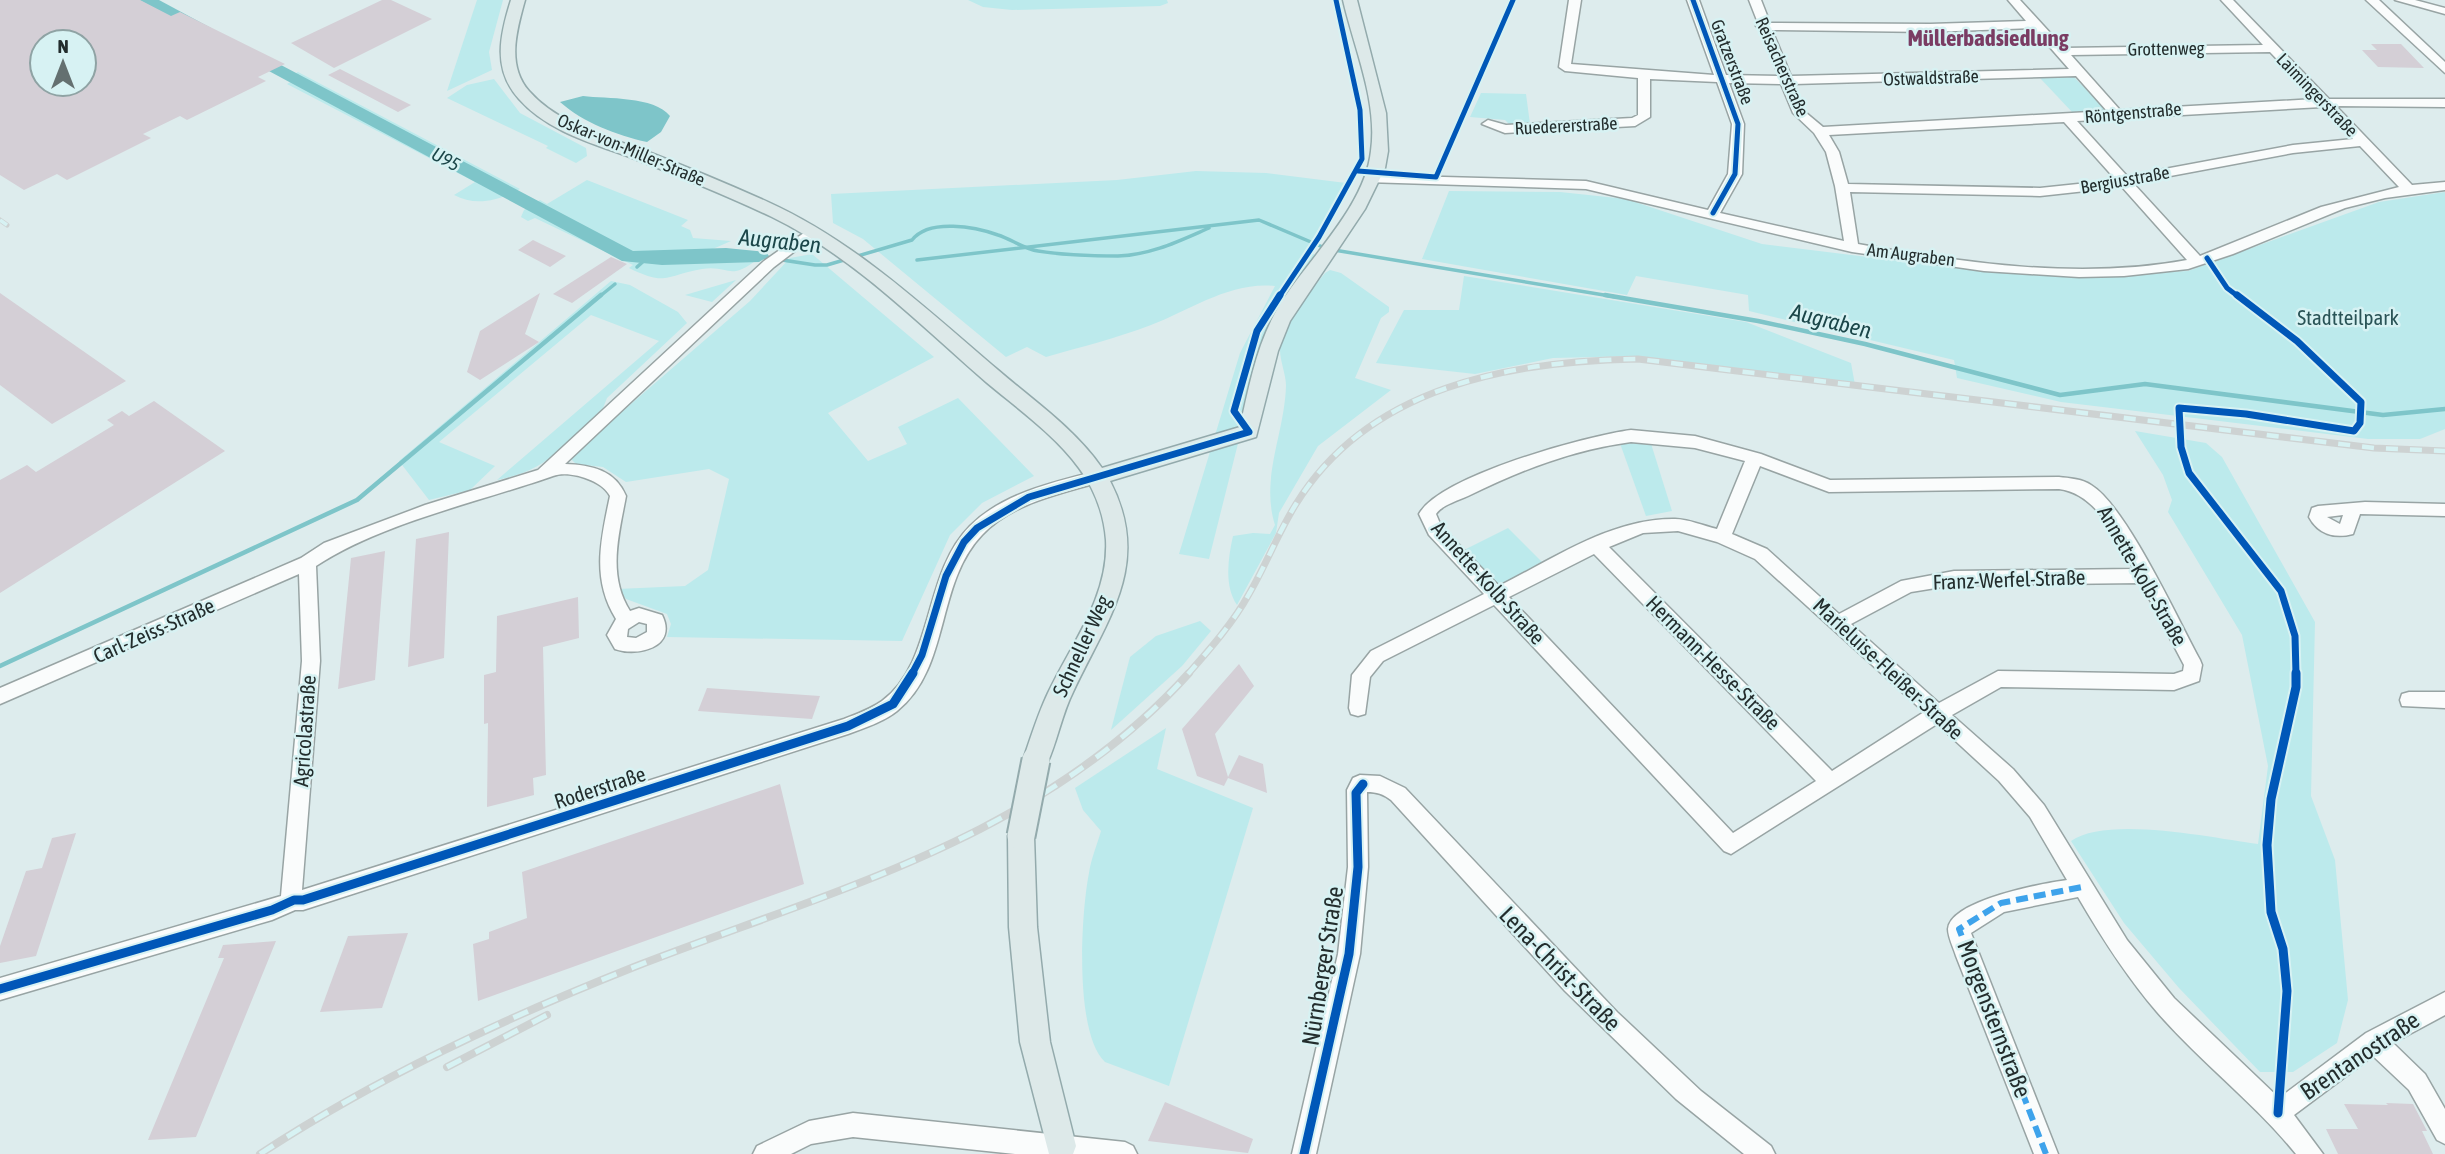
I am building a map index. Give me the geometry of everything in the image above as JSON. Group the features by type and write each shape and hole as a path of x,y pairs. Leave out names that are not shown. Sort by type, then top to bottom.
{"main road":[{"name":"Oskar-von-Miller-Straße","path":"518,0 507,38 506,55 517,85 534,104 575,128 745,198 804,228"},
{"path":"1097,477 1249,432 1269,345 1289,305 1330,248 1371,179 1378,162 1379,130 1373,89 1350,0"},
{"name":"Schneller Weg","path":"804,228 853,257 1065,439 1097,477 1116,534 1113,575 1100,616 1047,721 1036,760 1021,836 1023,927 1035,1042 1061,1146"}],"street":[{"name":"Ostwaldstraße","path":"1575,0 1565,67 1644,75 1784,79 1892,80 2078,72"},
{"name":"Gratzerstraße","path":"1693,0 1738,124 1735,174 1713,213"},
{"name":"Reisacherstraße","path":"1755,0 1762,26 1798,113 1807,124 1821,131 1844,188 1852,248"},
{"path":"2014,0 2117,114"},
{"name":"Laimingerstraße","path":"2227,0 2408,189"},
{"path":"2401,0 2445,11"},
{"path":"2369,1 2442,64"},
{"path":"1762,26 1905,28 2034,24"},
{"name":"Grottenweg","path":"2059,52 2272,48"},
{"name":"Ruedererstraße","path":"1488,124 1505,129 1635,122 1644,117 1644,75"},
{"name":"Röntgenstraße","path":"1821,131 1922,129 2226,105 2323,102 2445,103"},
{"path":"2068,119 2196,261"},
{"name":"Bergiusstraße","path":"1844,188 2040,192 2123,182 2293,149 2362,142"},
{"name":"Am Augraben","path":"1371,179 1586,185 1852,248 2059,271 2166,268 2196,261 2267,236 2323,210 2408,189 2445,186"},
{"path":"307,563 318,553 405,518 539,477 551,470 577,440 774,260 804,228"},
{"name":"Annette-Kolb-Straße","path":"1631,436 1695,442 1755,458 1829,486 2059,483 2084,488 2100,501 2146,576 2193,665 2192,676 2174,682 1998,679 1731,845 1435,530 1427,514 1432,506 1513,465 1561,448 1631,436"},
{"path":"1722,537 1755,458"},
{"path":"551,470 589,472 609,480 615,486 618,496 606,577 609,592 626,620"},
{"name":"Roderstraße","path":"0,989 272,910 294,900 303,900 472,847 848,726 876,714 893,704 916,671 946,576 971,535 995,516 1029,497 1097,477"},
{"path":"2353,509 2445,510"},
{"name":"Marieluise-Fleißer-Straße","path":"1358,708 1362,675 1377,656 1596,545 1641,527 1678,525 1722,537 1761,554 2006,775 2037,811 2119,947 2166,1006 2278,1113 2311,1154"},
{"name":"Hermann-Hesse-Straße","path":"1596,545 1829,782"},
{"name":"Carl-Zeiss-Straße","path":"0,696 307,563"},
{"name":"Agricolastraße","path":"294,900 291,895 311,662 307,563"},
{"name":"Franz-Werfel-Straße","path":"1839,622 1908,586 1954,578 2146,576"},
{"path":"2409,700 2445,699"},
{"name":"Nürnberger Straße","path":"1304,1154 1345,979 1358,867 1356,793 1358,786 1363,784"},
{"name":"Lena-Christ-Straße","path":"1363,784 1385,786 1398,794 1501,908 1616,1028 1686,1093 1763,1154"},
{"name":"Morgensternstraße","path":"2046,1154 1967,956 1959,929 1970,918 2009,898 2082,887"},
{"name":"Brentanostraße","path":"2278,1113 2374,1041 2445,1003"},
{"path":"2374,1041 2417,1082 2445,1132"},
{"path":"765,1154 801,1136 853,1125 1125,1154"}],"green space":[{"path":"477,0 503,0 489,52 492,70 447,91"},
{"path":"968,0 1167,0 1168,3 1160,6 1012,10 983,7"},
{"path":"298,72 520,189 488,201 471,201 454,195 475,182 287,84 294,80 289,77"},
{"path":"2073,76 2107,111 2073,113 2040,78"},
{"path":"494,79 520,113 586,148 587,156 576,163 546,148 548,146 447,98 467,85"},
{"path":"1481,93 1526,94 1530,124 1510,125 1505,120 1470,117"},
{"path":"1196,171 1266,173 1346,183 1306,250 1317,256 1265,336 1209,559 1179,554 1240,353 1275,286 1227,292 1138,330 1046,357 1027,347 1006,357 863,239 833,223 831,194 1117,180"},
{"path":"587,180 688,220 681,226 690,230 693,238 731,241 690,259 730,254 758,259 741,270 712,268 666,278 651,277 629,268 633,265 535,218 528,221 521,217 524,210 540,200 547,204"},
{"name":"Stadtteilpark","path":"1449,191 1560,192 1626,199 1762,244 1941,266 2078,276 2188,271 2379,202 2445,192 2445,429 2420,439 2368,439 2061,402 1957,378 1954,360 1749,311 1748,295 1636,276 1627,295 1422,259"},
{"path":"812,254 934,357 828,413 868,461 907,444 898,427 958,398 1034,476 982,503 950,535 902,641 667,637 671,624 667,614 626,599 617,589 685,586 708,570 729,479 709,469 626,482 603,467 576,464 571,459 573,454 750,301 790,258"},
{"path":"1330,270 1341,273 1389,307 1389,312 1381,318 1355,378 1391,390 1318,446 1279,513 1276,533 1237,605 1229,581 1233,536 1270,534 1275,525 1270,490 1286,385 1280,352 1281,342 1300,306"},
{"path":"1464,276 1746,322 1851,363 1855,385 1638,356 1553,358 1475,374 1376,363 1404,310 1459,310"},
{"path":"736,280 712,302 685,295"},
{"path":"611,281 630,285 678,312 687,323 607,398 603,408 556,454 531,470 497,480 659,341 591,315 439,442 495,466 470,490 429,500 399,461"},
{"path":"2135,431 2206,443 2222,457 2315,622 2311,796 2335,860 2348,1000 2337,1043 2293,1072 2260,1072 2179,988 2124,923 2071,841 2088,833 2134,829 2162,830 2258,844 2268,766 2242,635 2168,512 2172,500 2163,475"},
{"path":"1648,434 1672,511 1646,516 1617,435"},
{"path":"1508,528 1545,565 1498,589 1464,550"},
{"path":"1200,621 1211,631 1182,666 1111,730 1130,657 1156,636"},
{"path":"1166,728 1157,769 1253,808 1169,1086 1105,1062 1095,1047 1088,1026 1084,1000 1082,943 1086,891 1101,831 1083,810 1075,788"}],"shaded area":[{"path":"583,96 642,102 663,110 670,116 661,132 647,142 601,127 560,102"}],"building":[{"path":"0,0 140,0 171,16 180,12 285,64 258,77 266,81 187,120 180,116 143,134 151,138 67,180 57,174 24,190 0,175"},
{"path":"382,0 391,0 432,19 334,68 291,43"},
{"path":"2371,44 2401,44 2424,68 2378,67 2362,50 2377,50"},
{"path":"340,69 411,105 398,112 328,75"},
{"path":"533,240 566,256 550,267 518,250"},
{"path":"611,257 627,264 572,303 553,294"},
{"path":"0,293 126,381 52,424 0,385"},
{"path":"540,293 525,334 539,342 480,380 467,372 480,331"},
{"path":"154,401 225,451 0,593 0,480 27,465 36,472 114,425 107,420 122,411 129,416"},
{"path":"449,532 444,658 408,667 416,539"},
{"path":"385,551 375,680 338,689 351,558"},
{"path":"578,597 579,638 543,647 546,775 533,778 534,795 487,807 488,723 484,724 484,675 496,672 497,616"},
{"path":"1239,664 1254,686 1215,734 1228,777 1239,755 1263,764 1267,793 1228,778 1224,786 1197,776 1182,729"},
{"path":"707,688 820,696 812,719 698,711"},
{"path":"780,784 804,884 478,1001 473,944 489,939 489,932 527,918 522,872"},
{"path":"76,833 36,956 0,963 0,946 26,871 42,868 52,838"},
{"path":"408,933 382,1008 320,1012 348,936"},
{"path":"276,941 196,1137 148,1140 224,958 218,958 223,945"},
{"path":"1165,1102 1253,1139 1248,1153 1148,1141"},
{"path":"2386,1103 2413,1104 2427,1131 2422,1131 2433,1154 2338,1154 2326,1129 2358,1129 2344,1104 2388,1105"}],"waterway":[{"name":"U95","path":"147,0 203,28"},
{"name":"Augraben","path":"247,52 629,257 662,259 726,254 759,256"},
{"name":"Augraben","path":"292,74 513,193"},
{"name":"Augraben","path":"533,205 629,257 686,259 730,252 827,265 912,240 930,229 953,226 989,232 1026,247"},
{"name":"Augraben","path":"1026,247 1259,220 1325,248"},
{"name":"Augraben","path":"1026,247 1078,255 1130,255 1153,250 1209,228"},
{"name":"Augraben","path":"917,260 1026,247"},
{"name":"Augraben","path":"1334,250 1616,297"},
{"path":"637,267 646,259"},
{"path":"599,297 615,284"},
{"path":"0,666 357,500 601,295"},
{"name":"Augraben","path":"1605,295 1758,321 1865,344 2060,395 2145,384 2383,415 2445,409"}],"railway":[{"path":"0,220 7,225"},
{"path":"1188,674 1221,636 1243,605 1296,504 1326,464 1362,432 1403,407 1446,388 1541,366 1638,359 2374,448 2445,451"},
{"path":"260,1154 396,1075 537,1007 634,967 858,884 1001,818 1068,778 1131,730 1188,674"},
{"path":"447,1067 547,1015"}],"marked path":[{"path":"2046,1154 1967,956 1959,929 1972,918 2001,903 2082,887"}],"cycle path":[{"path":"0,989 272,910 294,900 303,900 848,726 893,704 905,688 922,655 946,576 964,542 977,528 1029,497 1249,432 1234,411 1257,331 1319,237 1362,159 1360,110 1336,0"},
{"path":"1358,171 1436,177 1513,0"},
{"path":"1693,0 1738,124 1735,174 1713,213"},
{"path":"2207,258 2227,288 2297,341 2361,402 2360,423 2354,431 2246,414 2179,408 2181,447 2189,473 2281,591 2295,636 2296,687 2271,799 2267,845 2271,912 2283,949 2287,991 2278,1113"},
{"path":"1304,1154 1349,954 1358,867 1356,793 1358,787 1363,784"}],"district":[{"name":"Müllerbadsiedlung","path":"1988,38"}]}
